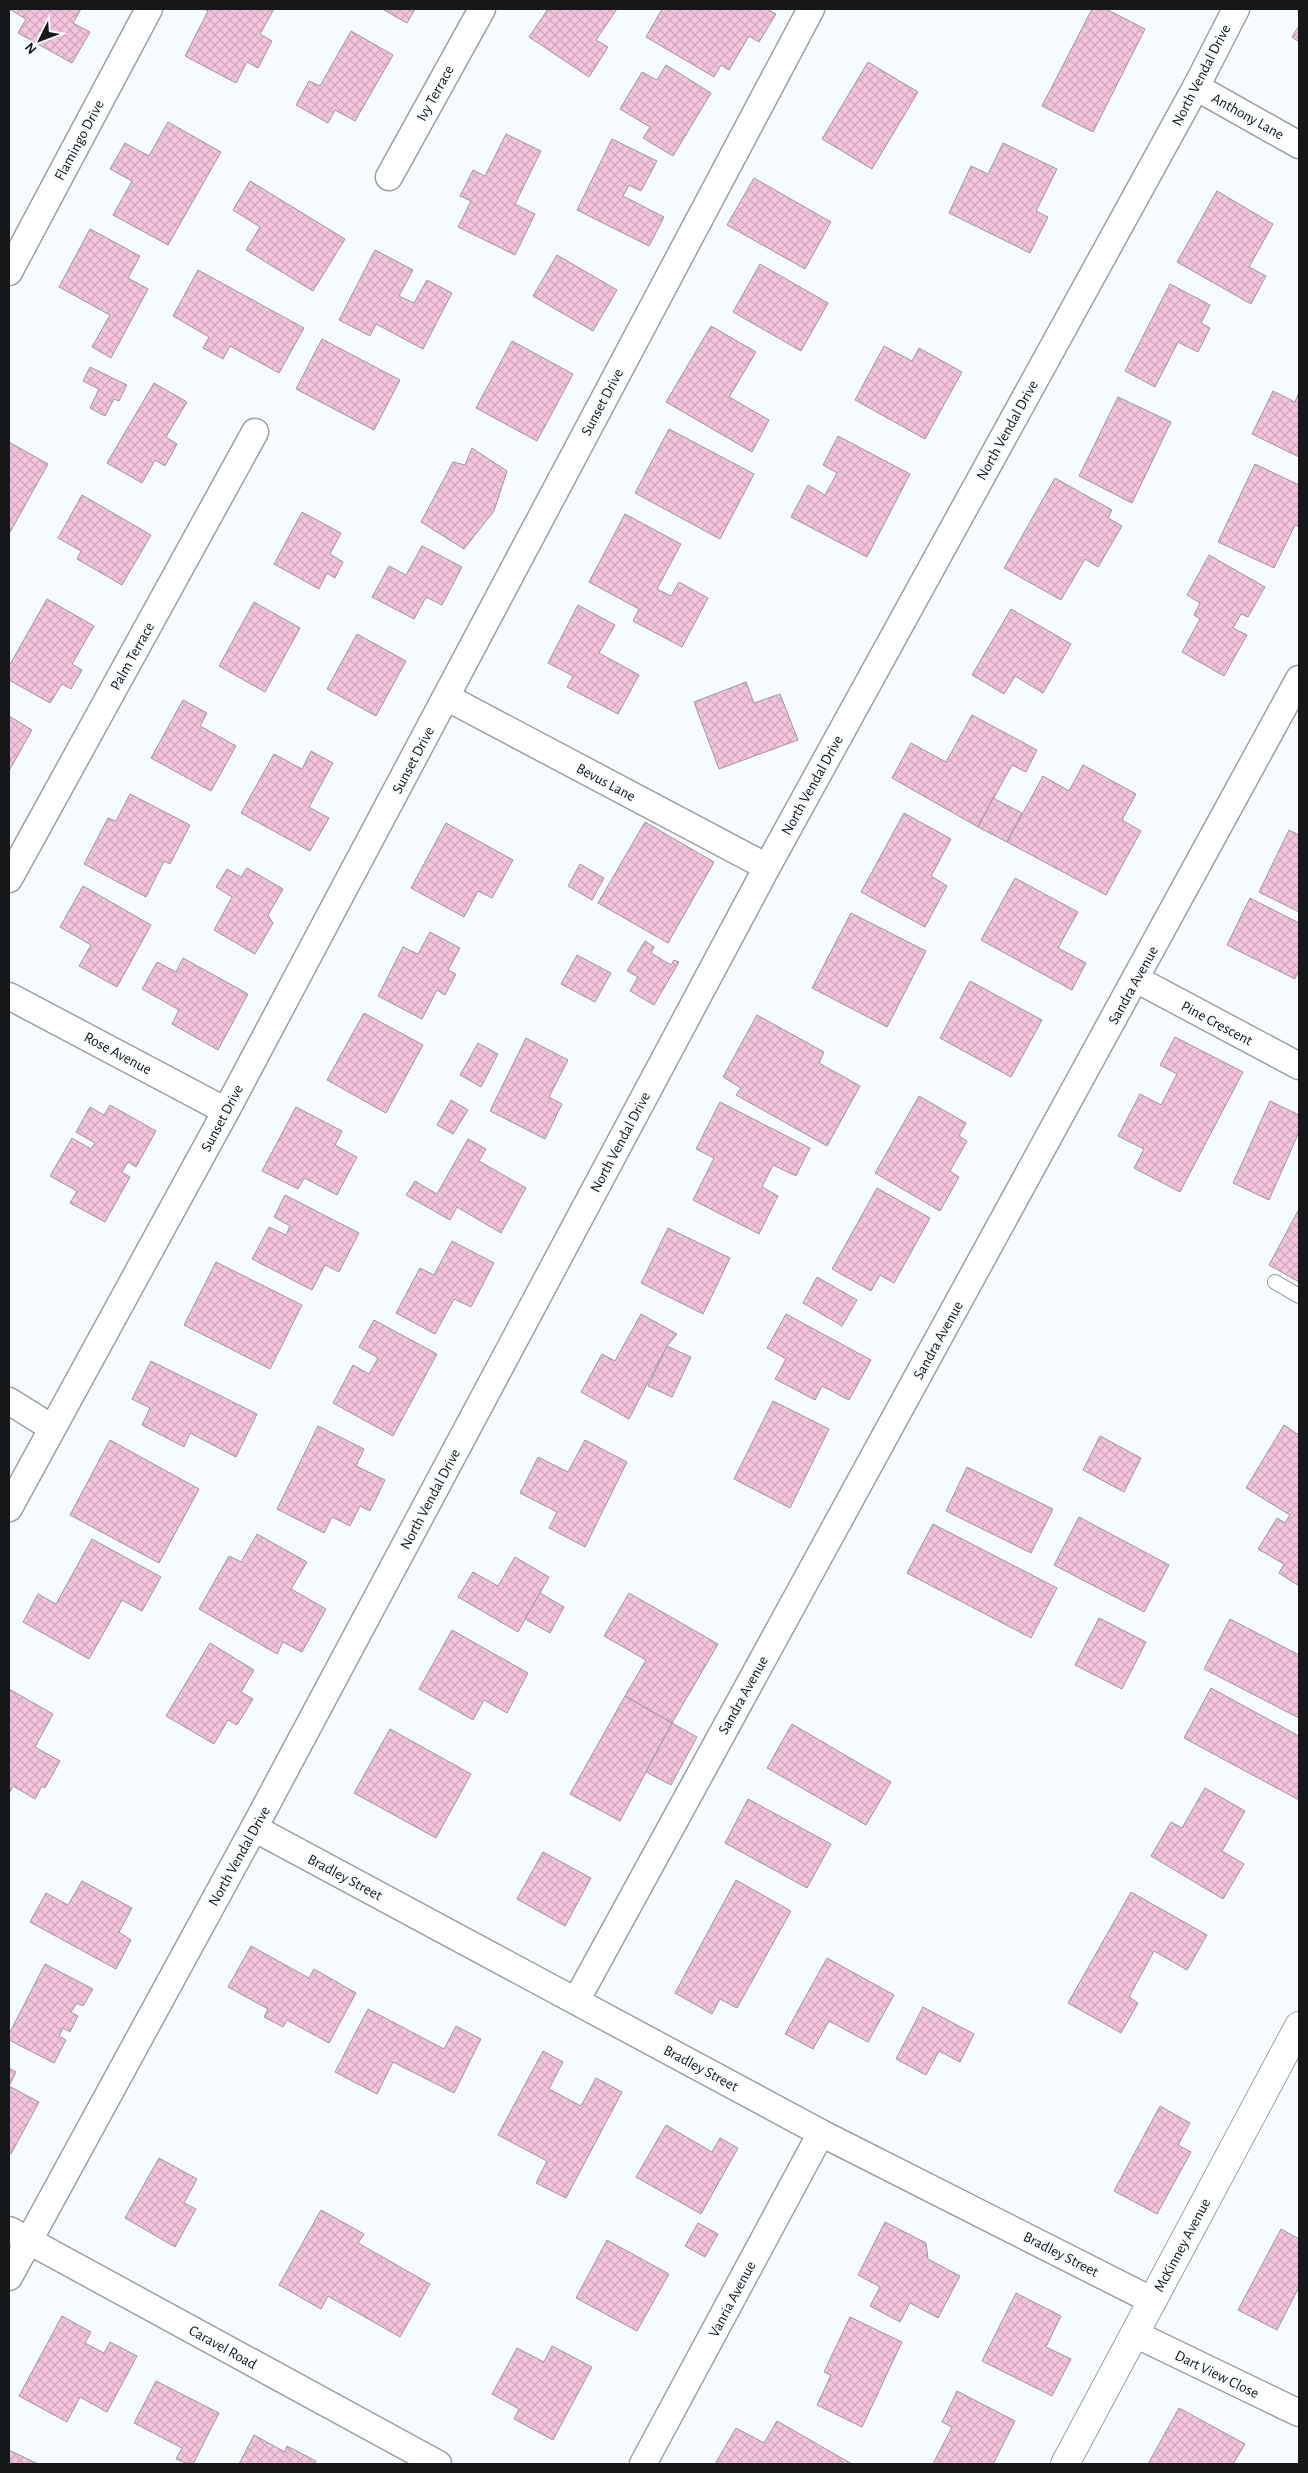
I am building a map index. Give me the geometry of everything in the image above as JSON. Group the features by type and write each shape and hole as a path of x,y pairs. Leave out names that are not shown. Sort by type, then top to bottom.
{"street":[{"name":"Flamingo Drive","path":"9,272 149,9"},
{"name":"Ivy Terrace","path":"389,177 482,9"},
{"name":"Sunset Drive","path":"9,1508 226,1111 811,9"},
{"name":"North Vendal Drive","path":"9,2277 18,2235 254,1828 767,867 1196,87 1236,9"},
{"name":"Anthony Lane","path":"1196,87 1299,145"},
{"name":"Palm Terrace","path":"9,879 255,432"},
{"name":"Sandra Avenue","path":"576,2000 1299,678"},
{"name":"Bevus Lane","path":"446,697 767,867"},
{"name":"Pine Crescent","path":"1136,979 1299,1066"},
{"name":"Rose Avenue","path":"9,996 226,1111"},
{"path":"9,1401 52,1428"},
{"name":"Bradley Street","path":"254,1828 821,2133 1152,2301"},
{"name":"McKinney Avenue","path":"1065,2464 1299,2026"},
{"name":"Vanria Avenue","path":"643,2464 821,2133"},
{"name":"Caravel Road","path":"18,2235 438,2464"},
{"name":"Dart View Close","path":"1135,2334 1299,2413"}],"lane":[{"path":"1275,1282 1299,1296"}],"building":[{"path":"9,9 81,9 73,23 90,32 72,63 18,33 26,19"},
{"path":"204,9 274,9 260,34 272,41 258,68 247,62 236,83 185,56 208,11"},
{"path":"382,9 415,9 407,23"},
{"path":"548,9 617,9 596,40 608,47 589,77 529,37"},
{"path":"662,9 767,9 776,14 759,42 749,36 729,70 721,65 714,77 646,37"},
{"path":"1092,9 1106,9 1145,29 1093,132 1042,106"},
{"path":"1299,26 1299,42 1292,37"},
{"path":"351,31 393,55 355,121 335,110 328,123 296,105 309,81 320,86"},
{"path":"868,62 918,92 872,169 822,139"},
{"path":"666,65 711,93 673,156 643,138 650,127 620,109 642,72 657,80"},
{"path":"168,122 221,152 168,245 113,215 132,181 110,169 125,143 149,156"},
{"path":"506,134 541,151 515,204 535,214 515,255 458,227 471,201 460,196 473,170 485,176"},
{"path":"612,139 657,161 641,191 629,185 623,196 664,217 649,246 577,210"},
{"path":"1003,143 1057,169 1036,211 1048,217 1030,253 949,213 971,166 988,174"},
{"path":"754,178 831,222 805,269 727,225"},
{"path":"250,181 345,239 313,291 246,250 260,227 233,210"},
{"path":"1217,191 1273,224 1249,267 1266,276 1251,304 1177,262"},
{"path":"90,229 140,256 128,278 148,289 111,358 92,347 110,315 59,287"},
{"path":"375,250 413,270 399,296 414,303 427,280 452,293 423,349 376,324 370,336 339,320"},
{"path":"557,255 617,290 593,331 533,296"},
{"path":"760,264 828,303 801,351 733,312"},
{"path":"198,270 304,328 279,373 230,346 223,359 203,348 209,337 173,316"},
{"path":"1170,284 1210,305 1201,323 1210,328 1198,352 1178,342 1155,387 1125,371"},
{"path":"711,326 756,352 729,397 769,420 752,452 666,402"},
{"path":"322,339 400,380 374,430 296,389"},
{"path":"512,341 573,374 537,441 476,408"},
{"path":"884,346 912,361 919,348 962,372 925,439 855,400"},
{"path":"90,367 127,385 119,401 114,399 105,416 90,408 99,389 83,381"},
{"path":"154,383 187,402 166,437 177,444 165,466 155,460 142,483 107,463"},
{"path":"1273,391 1295,402 1299,392 1299,457 1252,434"},
{"path":"1118,397 1171,422 1132,503 1079,476"},
{"path":"669,429 754,474 720,539 635,493"},
{"path":"838,436 910,474 867,557 791,517 808,485 825,495 837,473 823,465"},
{"path":"9,442 48,464 9,534"},
{"path":"472,448 507,471 494,511 464,549 421,522 453,462 465,465"},
{"path":"1255,464 1299,485 1299,527 1295,525 1274,568 1218,542"},
{"path":"1055,478 1112,510 1108,518 1122,526 1098,567 1085,559 1061,600 1004,568"},
{"path":"82,495 151,535 122,585 77,559 81,551 58,538"},
{"path":"302,512 341,533 330,554 343,562 335,578 327,573 319,589 274,564"},
{"path":"625,514 681,544 657,589 671,596 679,582 708,598 682,647 633,621 639,609 589,582"},
{"path":"422,546 462,567 442,605 426,597 414,619 372,597 389,566 406,575"},
{"path":"1209,555 1265,587 1248,617 1241,614 1233,628 1247,635 1224,676 1182,652 1200,619 1194,615 1200,603 1187,595"},
{"path":"47,599 94,626 72,664 82,670 71,689 62,684 50,703 9,680 9,666"},
{"path":"254,602 300,628 265,692 219,666"},
{"path":"578,605 615,625 599,653 639,675 618,714 567,687 573,676 548,663"},
{"path":"1011,609 1071,644 1043,693 1015,676 1004,694 972,675"},
{"path":"357,634 406,661 376,716 327,689"},
{"path":"746,682 754,703 780,694 798,740 719,769 694,702"},
{"path":"183,700 207,713 200,726 236,746 211,791 151,758"},
{"path":"972,715 1037,750 1026,772 1012,765 978,827 892,778 911,743 946,762"},
{"path":"9,716 32,730 9,771"},
{"path":"311,751 333,763 309,807 329,818 310,851 241,813 274,754 302,769"},
{"path":"1083,765 1136,794 1122,820 1141,831 1106,895 1007,842 1043,776 1069,791"},
{"path":"130,794 190,825 170,864 164,861 146,897 84,864 108,818 116,821"},
{"path":"993,798 1022,813 1007,842 978,827"},
{"path":"904,813 951,839 931,876 947,886 925,927 861,892"},
{"path":"645,822 714,862 668,943 598,903"},
{"path":"446,823 513,860 492,898 478,891 464,917 411,888"},
{"path":"1289,830 1299,835 1299,912 1259,892"},
{"path":"580,864 604,878 592,900 568,886"},
{"path":"247,868 283,889 268,915 273,923 255,954 214,930 232,897 216,887 227,869 241,877"},
{"path":"1015,878 1078,912 1058,948 1086,963 1072,990 981,940"},
{"path":"83,886 151,925 117,987 79,966 91,945 60,927"},
{"path":"1250,898 1299,923 1299,970 1295,979 1227,945"},
{"path":"851,913 926,951 887,1027 812,988"},
{"path":"430,932 460,948 448,970 456,974 445,995 437,990 422,1019 378,996 403,947 418,954"},
{"path":"645,941 654,947 651,953 671,965 674,960 679,962 654,1005 630,991 638,977 627,971"},
{"path":"577,955 611,973 595,1002 561,984"},
{"path":"183,958 248,994 218,1050 172,1024 179,1010 142,989 157,962 176,972"},
{"path":"970,981 1042,1020 1011,1077 940,1038"},
{"path":"364,1013 423,1045 386,1113 327,1080"},
{"path":"757,1015 824,1052 819,1063 860,1086 827,1146 736,1095 741,1088 723,1077"},
{"path":"1175,1037 1243,1072 1180,1192 1134,1168 1144,1149 1118,1136 1140,1094 1161,1105 1177,1074 1160,1065"},
{"path":"526,1038 568,1060 549,1097 562,1104 545,1139 490,1111"},
{"path":"478,1043 498,1054 481,1087 460,1075"},
{"path":"919,1096 966,1123 959,1136 967,1141 950,1171 959,1177 940,1211 875,1173"},
{"path":"451,1100 468,1110 453,1134 437,1125"},
{"path":"1270,1101 1299,1115 1299,1132 1269,1200 1233,1183"},
{"path":"720,1102 810,1148 796,1176 773,1165 762,1187 778,1196 759,1234 693,1200 714,1158 696,1149"},
{"path":"110,1105 156,1131 136,1167 128,1162 122,1172 130,1177 105,1222 70,1203 77,1191 50,1176 72,1138 91,1149 95,1143 76,1132 90,1107 104,1115"},
{"path":"296,1107 342,1131 335,1145 357,1157 337,1195 304,1178 298,1189 262,1171"},
{"path":"468,1139 486,1149 479,1161 526,1188 501,1233 457,1207 450,1220 406,1195 415,1181 437,1194"},
{"path":"877,1188 930,1218 894,1283 880,1275 871,1291 832,1269"},
{"path":"285,1195 359,1233 339,1272 325,1265 312,1290 252,1259 269,1227 286,1235 290,1226 274,1217"},
{"path":"1299,1209 1299,1282 1269,1265"},
{"path":"668,1228 730,1258 703,1314 641,1283"},
{"path":"452,1241 494,1263 471,1307 454,1299 435,1334 396,1313 420,1268 434,1275"},
{"path":"216,1262 302,1305 270,1369 184,1325"},
{"path":"817,1277 857,1300 842,1326 803,1303"},
{"path":"641,1314 677,1334 667,1346 629,1419 581,1392 602,1354 615,1361"},
{"path":"786,1314 871,1360 849,1400 822,1386 815,1400 775,1379 786,1359 767,1348"},
{"path":"374,1320 437,1354 393,1436 333,1403 353,1365 369,1374 378,1358 359,1347"},
{"path":"667,1346 691,1357 672,1397 648,1386"},
{"path":"151,1361 257,1414 236,1457 190,1433 184,1447 142,1425 150,1408 132,1399"},
{"path":"773,1401 829,1429 790,1508 734,1479"},
{"path":"1284,1425 1299,1435 1299,1586 1279,1573 1284,1564 1258,1549 1277,1518 1285,1523 1290,1515 1246,1488"},
{"path":"318,1426 364,1449 356,1466 385,1480 370,1511 360,1506 350,1526 332,1517 324,1533 277,1509"},
{"path":"1100,1436 1141,1458 1124,1492 1083,1470"},
{"path":"110,1440 199,1489 159,1563 70,1515"},
{"path":"585,1440 627,1462 585,1547 549,1528 557,1512 520,1493 538,1457 568,1472"},
{"path":"967,1467 1053,1509 1031,1553 946,1511"},
{"path":"1079,1517 1169,1565 1144,1612 1054,1565"},
{"path":"933,1524 1057,1588 1031,1638 907,1573"},
{"path":"257,1534 307,1562 291,1589 326,1609 302,1652 283,1642 277,1654 199,1609 229,1556 241,1562"},
{"path":"92,1539 161,1577 142,1611 122,1600 89,1659 23,1622 38,1594 56,1604"},
{"path":"515,1557 549,1577 518,1632 458,1597 473,1572 498,1586"},
{"path":"540,1593 564,1607 550,1633 525,1619"},
{"path":"629,1593 718,1644 672,1723 625,1696 646,1660 604,1636"},
{"path":"1099,1618 1146,1642 1122,1689 1075,1665"},
{"path":"1230,1619 1299,1655 1299,1718 1204,1669"},
{"path":"452,1630 528,1673 507,1713 484,1700 473,1720 419,1689"},
{"path":"210,1643 254,1670 241,1692 253,1699 237,1725 228,1720 214,1744 166,1716"},
{"path":"1211,1688 1299,1736 1299,1800 1184,1738"},
{"path":"9,1689 53,1714 35,1747 60,1761 45,1788 42,1786 35,1799 13,1786 9,1794"},
{"path":"625,1696 672,1723 620,1821 570,1794"},
{"path":"672,1723 697,1737 671,1785 646,1772"},
{"path":"792,1724 891,1782 866,1825 767,1768"},
{"path":"390,1729 471,1774 436,1838 354,1793"},
{"path":"1205,1788 1245,1811 1222,1851 1244,1864 1223,1899 1151,1856 1171,1822 1182,1828"},
{"path":"748,1799 831,1844 807,1888 725,1843"},
{"path":"543,1852 591,1878 565,1926 517,1899"},
{"path":"736,1880 791,1911 737,2008 720,1999 712,2014 675,1993"},
{"path":"82,1881 132,1908 119,1932 131,1940 116,1969 30,1922 46,1893 68,1905"},
{"path":"1131,1892 1207,1935 1187,1970 1154,1951 1129,1997 1138,2003 1121,2033 1068,2003"},
{"path":"251,1946 309,1978 314,1969 356,1993 329,2043 287,2020 283,2027 264,2017 268,2009 228,1987"},
{"path":"827,1958 894,1995 868,2042 829,2021 813,2049 785,2034"},
{"path":"45,1964 93,1989 83,2006 77,2003 71,2012 78,2016 70,2032 63,2028 59,2036 66,2040 54,2063 9,2040 9,2034"},
{"path":"923,2007 974,2034 960,2062 939,2051 926,2075 896,2059"},
{"path":"368,2009 444,2049 456,2026 481,2039 454,2093 393,2062 377,2094 335,2072"},
{"path":"543,2051 563,2062 549,2089 581,2106 596,2078 622,2092 566,2198 536,2183 547,2161 498,2135"},
{"path":"9,2068 16,2072 9,2086"},
{"path":"9,2086 39,2102 11,2154 9,2153"},
{"path":"1160,2106 1190,2123 1178,2145 1191,2152 1157,2214 1114,2191"},
{"path":"666,2125 712,2152 720,2138 738,2148 701,2214 636,2177"},
{"path":"159,2158 197,2179 184,2203 196,2209 175,2247 125,2218"},
{"path":"321,2210 364,2234 358,2243 430,2284 400,2337 328,2296 321,2309 279,2285"},
{"path":"885,2222 926,2243 928,2259 960,2276 938,2318 910,2303 900,2322 870,2306 880,2287 858,2275"},
{"path":"698,2223 718,2234 705,2257 685,2246"},
{"path":"1281,2229 1299,2239 1299,2287 1277,2330 1238,2310"},
{"path":"607,2240 669,2274 637,2331 576,2298"},
{"path":"1016,2293 1061,2316 1046,2347 1071,2359 1052,2396 982,2361"},
{"path":"62,2316 91,2332 85,2343 104,2353 110,2342 137,2356 107,2412 80,2397 67,2422 19,2396"},
{"path":"850,2317 902,2342 862,2427 817,2405 831,2375 824,2372"},
{"path":"552,2346 592,2367 553,2440 514,2419 519,2409 492,2394 517,2348 544,2362"},
{"path":"156,2381 219,2413 193,2464 176,2459 182,2448 134,2423"},
{"path":"957,2391 1015,2421 993,2464 933,2464 952,2427 942,2422"},
{"path":"1179,2408 1245,2444 1233,2464 1148,2464"},
{"path":"777,2421 852,2464 715,2464 736,2428 764,2443"},
{"path":"254,2435 285,2452 287,2446 316,2461 314,2464 239,2464"},
{"path":"9,2450 38,2464 9,2464"}]}
